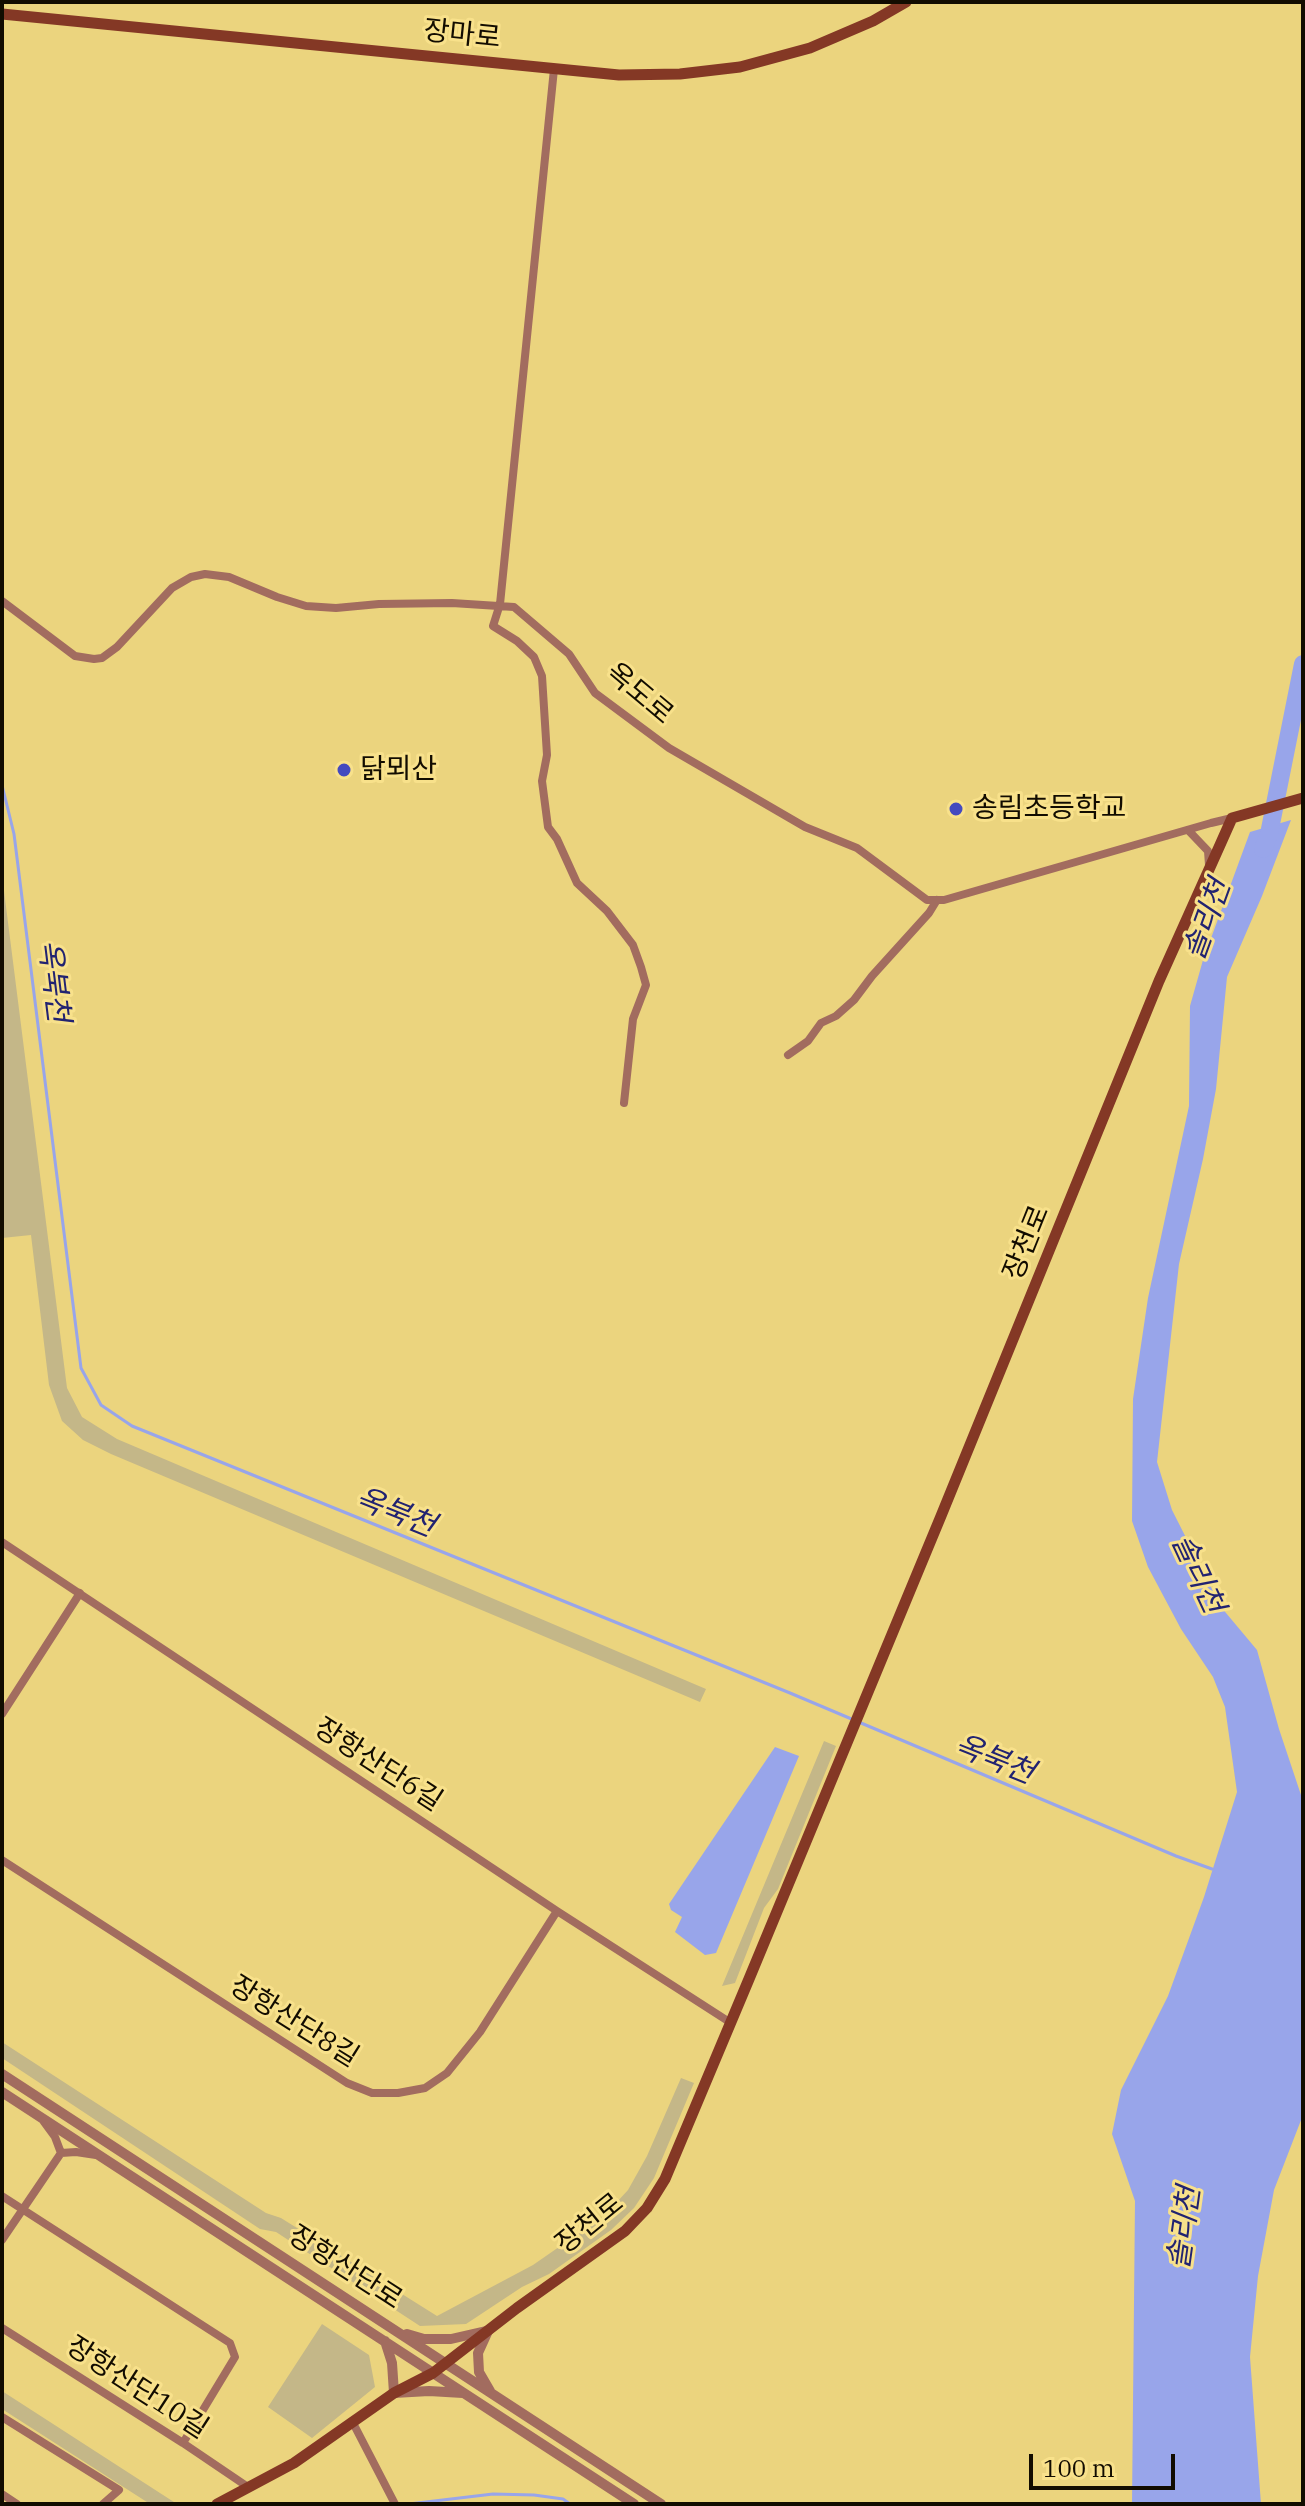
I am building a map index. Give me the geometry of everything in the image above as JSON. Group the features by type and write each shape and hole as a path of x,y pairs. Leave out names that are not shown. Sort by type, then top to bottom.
{"main road":[{"name":"장마로","path":"2,14 619,75 680,74 740,67 810,48 873,21 906,2"},
{"path":"1232,818 1299,799"},
{"name":"장천로","path":"217,2504 294,2463 394,2393 433,2373 614,2239 647,2208 665,2179 1159,981 1232,818"}],"street":[{"path":"554,69 500,604 493,626 517,641 534,657 542,676 547,755 542,781 548,827 557,839 577,883 607,911 633,945 646,985 633,1019 624,1103"},
{"name":"옥도로","path":"2,601 75,656 94,659 102,658 117,647 172,588 191,577 205,574 229,577 306,606 336,608 452,603 514,607 569,654 595,693 669,748 805,827 857,848 927,900 937,900"},
{"path":"788,1055 808,1041 821,1023 836,1016 854,1000 937,900 1232,818"},
{"path":"1188,830 1208,851 1209,868"},
{"name":"장항산단6길","path":"2,1542 731,2023"},
{"path":"2,1714 80,1593"},
{"name":"장항산단8길","path":"2,1860 347,2083 372,2093 398,2093 425,2088 447,2073 480,2032 557,1911"},
{"name":"장항산단로","path":"2,2074 661,2504"},
{"name":"장항산단로","path":"2,2092 634,2504"},
{"path":"42,2118 61,2153"},
{"path":"61,2153 99,2155"},
{"path":"2,2240 61,2153"},
{"path":"2,2196 230,2343 235,2357 231,2367 183,2443"},
{"name":"장항산단10길","path":"2,2328 248,2487"},
{"path":"398,2331 424,2339 451,2339 488,2331"},
{"path":"488,2331 478,2353 479,2372 490,2393"},
{"path":"385,2341 395,2380 394,2393 429,2391 465,2394"},
{"path":"2,2417 119,2490 103,2504"},
{"path":"352,2421 394,2502"},
{"path":"2,2494 17,2504"}],"shaded area":[{"path":"2,875 67,1388 82,1417 117,1439 706,1689 700,1702 111,1454 83,1440 62,1421 49,1385 31,1235 2,1238"},
{"path":"824,1741 836,1746 778,1889 764,1908 735,1983 722,1986"},
{"path":"2,2042 266,2213 281,2218 437,2316 533,2265 605,2215 628,2190 647,2156 681,2078 694,2083 654,2178 634,2208 611,2230 549,2274 522,2287 466,2324 420,2326 276,2232 260,2229 2,2058"},
{"path":"322,2324 369,2355 375,2387 312,2438 268,2407"},
{"path":"2,2391 177,2504 150,2504 2,2409"}],"water":[{"path":"1291,820 1227,977 1216,1089 1179,1264 1157,1462 1172,1510 1221,1607 1257,1650 1303,1801 1303,2115 1274,2190 1258,2276 1250,2357 1261,2504 1132,2504 1135,2201 1112,2134 1121,2090 1168,1996 1237,1792 1225,1707 1213,1677 1181,1629 1148,1567 1132,1521 1133,1399 1148,1298 1189,1106 1190,1006 1203,960 1250,832"},
{"path":"775,1747 799,1756 716,1953 705,1955 675,1932 682,1917 671,1910 669,1904"}],"waterway":[{"name":"솔리천","path":"1263,849 1269,834 1303,664"},
{"name":"옥북천","path":"2,785 14,834 81,1368 101,1405 132,1426 790,1693 1212,1869"},
{"path":"409,2504 493,2494 534,2495 563,2499 570,2504"}],"place":[{"name":"닭뫼산","path":"344,770"},
{"name":"송림초등학교","path":"956,809"}]}
